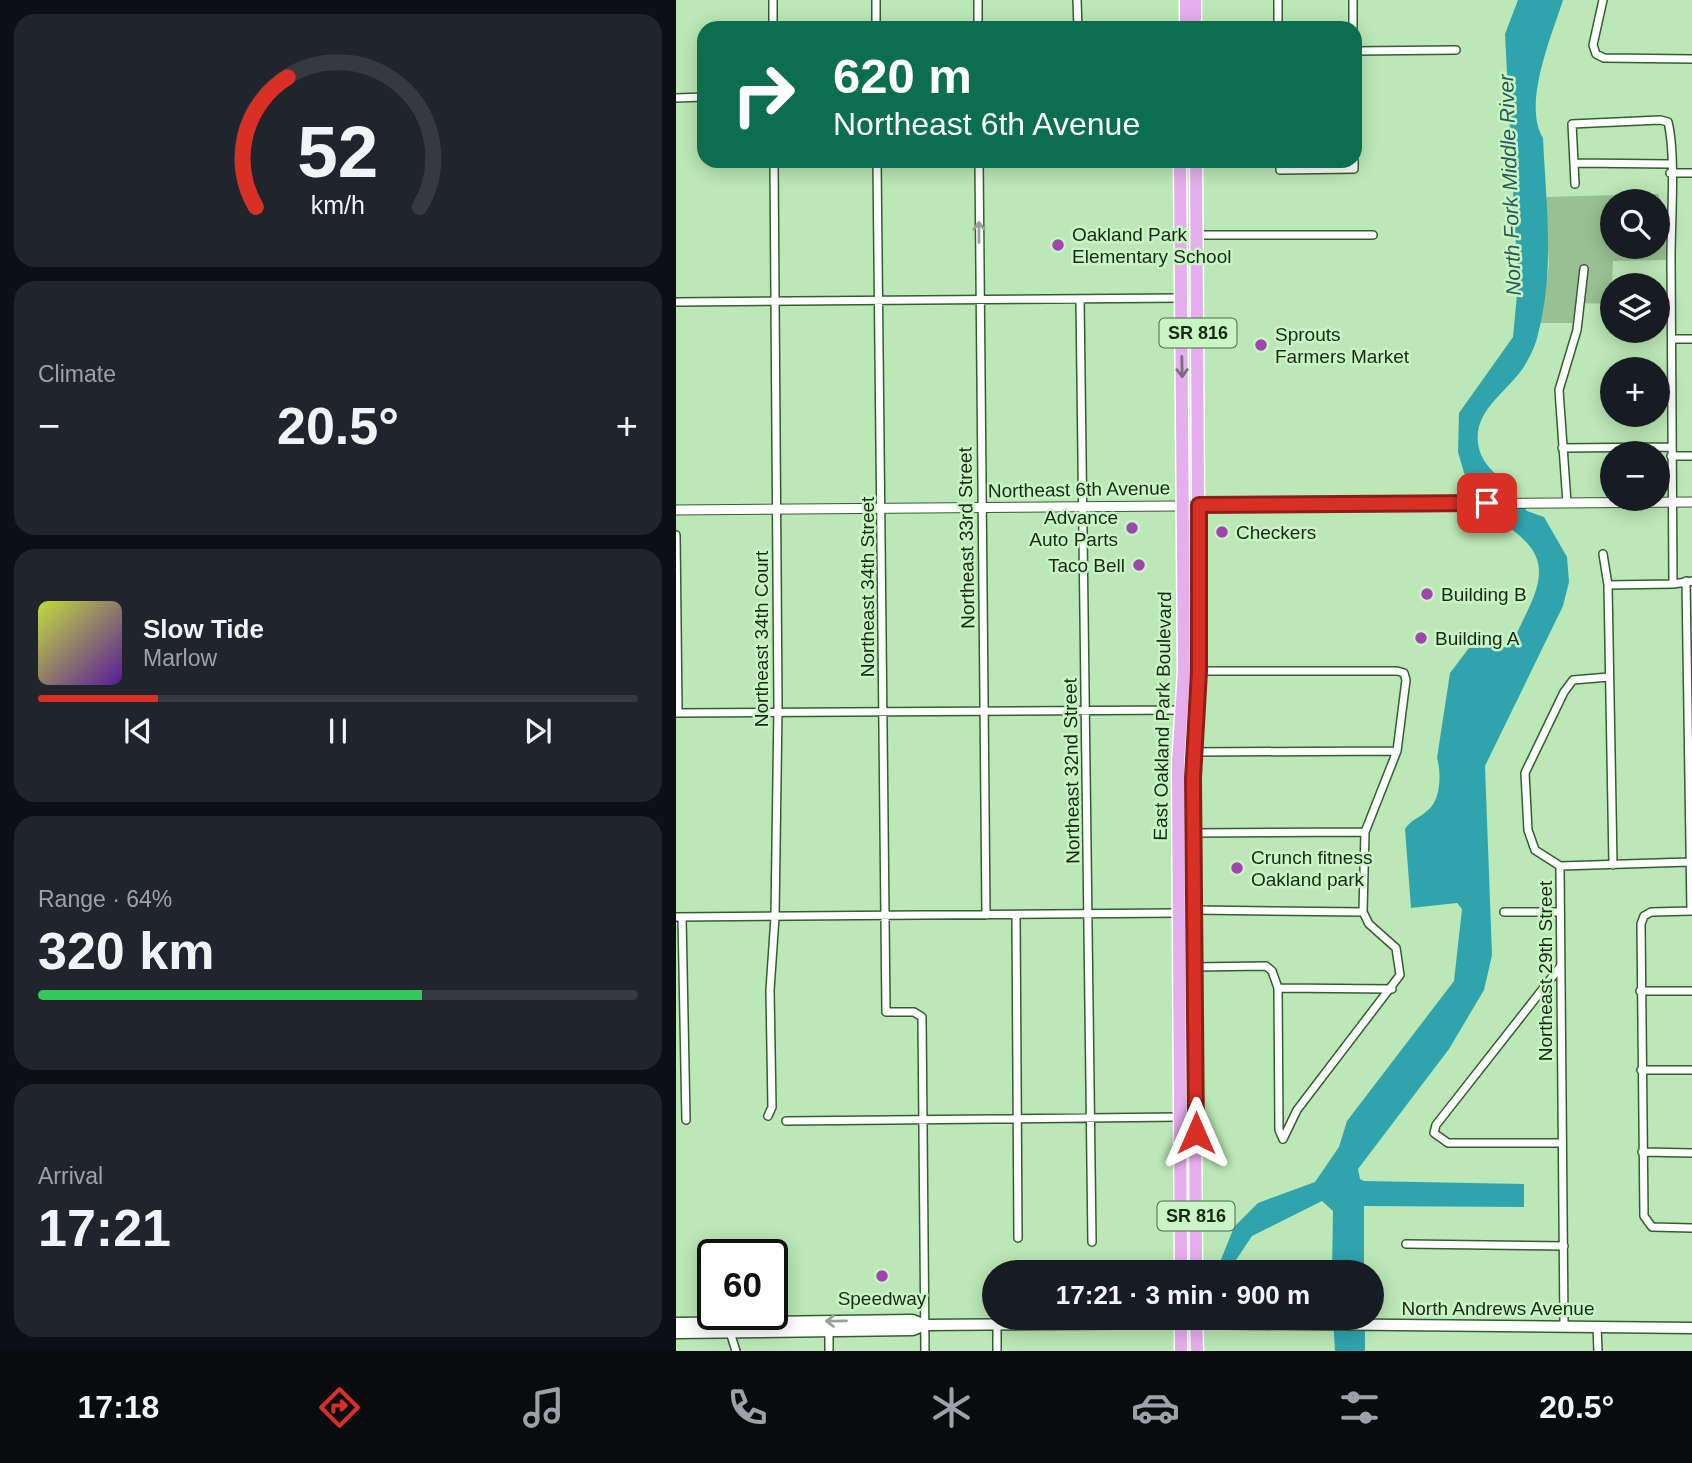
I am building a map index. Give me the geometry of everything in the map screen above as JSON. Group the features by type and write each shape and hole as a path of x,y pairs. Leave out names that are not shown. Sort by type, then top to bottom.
{"main road":[{"path":"1179,0 1179,21"},
{"path":"1186,0 1186,21"},
{"path":"1195,0 1195,21"},
{"name":"East Oakland Park Boulevard","path":"1180,168 1183,505 1178,815 1181,1260"},
{"name":"East Oakland Park Boulevard","path":"1194,168 1199,505 1199,671 1193,833 1196,1260"},
{"path":"1181,226 1188,233 1197,235"},
{"path":"1181,261 1193,266 1197,275"},
{"path":"1181,710 1188,716 1195,738"},
{"path":"1178,815 1184,826 1193,833"},
{"path":"1179,913 1188,919 1194,934"},
{"path":"1179,1055 1185,1065 1195,1071"},
{"path":"1180,1117 1190,1123 1196,1141"},
{"name":"North Andrews Avenue","path":"788,1325 913,1320 925,1325 982,1325"},
{"name":"North Andrews Avenue","path":"676,1323 697,1324"},
{"name":"North Andrews Avenue","path":"788,1329 913,1330 925,1325"},
{"name":"North Andrews Avenue","path":"1384,1325 1693,1328"},
{"name":"North Andrews Avenue","path":"676,1333 706,1330"},
{"path":"1181,1330 1182,1351"},
{"path":"1196,1330 1197,1351"}],"street":[{"path":"773,0 773,21"},
{"path":"876,0 876,21"},
{"path":"978,0 978,21"},
{"path":"1077,0 1078,21"},
{"path":"1278,0 1278,21"},
{"path":"1353,0 1353,21"},
{"path":"1603,0 1593,45 1596,54 1604,58 1693,58"},
{"path":"1362,51 1456,50"},
{"path":"676,98 697,97"},
{"path":"1575,184 1572,161 1574,122 1668,122 1673,584"},
{"path":"1574,163 1693,173"},
{"name":"Northeast 34th Court","path":"768,1116 772,1107 770,990 775,917 777,713 774,168"},
{"name":"Northeast 34th Street","path":"877,168 887,1012 914,1012 920,1013 922,1017 923,1121"},
{"name":"Northeast 33rd Street","path":"979,168 980,507 986,915"},
{"path":"1197,235 1373,235"},
{"path":"1567,503 1559,390 1577,330 1584,269"},
{"path":"676,302 1181,298"},
{"name":"Northeast 32nd Street","path":"1080,299 1090,914 1092,1242"},
{"path":"1672,339 1693,339"},
{"path":"1562,448 1671,451 1693,456"},
{"name":"Northeast 6th Avenue","path":"676,510 1693,502"},
{"path":"676,535 677,713 1181,710"},
{"path":"1603,554 1608,585 1613,865"},
{"path":"1608,585 1673,584 1689,581 1689,862 1692,911 1651,912 1644,916 1641,924 1640,991 1644,1216 1652,1227 1693,1228"},
{"path":"1194,967 1266,966 1272,971 1278,988 1279,1130 1283,1139 1297,1110 1392,989 1400,975 1400,958 1396,948 1369,924 1363,912 1365,832 1398,751 1406,684 1404,673 1199,671"},
{"name":"Northeast 29th Street","path":"1564,1326 1560,866 1535,850 1528,830 1525,773 1564,692 1573,680 1609,677"},
{"path":"1194,752 1398,751"},
{"path":"1193,833 1365,832"},
{"path":"1560,866 1689,862"},
{"path":"1194,910 1363,912"},
{"path":"1504,912 1560,912"},
{"path":"686,1120 679,917 1179,913"},
{"path":"1016,915 1018,1238"},
{"path":"1560,967 1436,1125 1434,1133 1448,1143 1562,1143"},
{"path":"1278,988 1392,989"},
{"path":"1640,991 1693,991"},
{"path":"1641,1070 1693,1070"},
{"path":"786,1121 1180,1117"},
{"path":"923,1121 925,1351"},
{"path":"1642,1152 1693,1153"},
{"path":"1406,1244 1564,1246"},
{"path":"1598,1326 1598,1351"},
{"path":"735,1330 736,1348"},
{"path":"997,1330 997,1351"},
{"path":"829,1331 829,1351"}],"green space":[{"path":"1600,196 1600,259 1666,259 1613,261 1612,273 1600,273 1600,304 1577,303 1573,323 1540,323 1549,265 1545,197"}],"water":[{"path":"1518,0 1563,0 1546,50 1537,89 1537,124 1543,138 1548,237 1543,310 1532,352 1516,377 1486,411 1478,431 1478,443 1487,465 1516,491 1515,497 1527,511 1544,517 1567,557 1569,582 1563,606 1485,766 1492,955 1484,990 1449,1049 1358,1169 1360,1179 1364,1181 1524,1184 1524,1207 1364,1206 1364,1260 1332,1260 1333,1211 1322,1201 1252,1236 1236,1260 1221,1260 1234,1227 1258,1203 1315,1182 1339,1147 1347,1121 1454,981 1462,909 1457,903 1411,908 1405,829 1428,810 1437,797 1437,758 1450,673 1469,648 1506,647 1518,632 1526,614 1538,583 1539,570 1532,549 1512,529 1497,519 1499,511 1487,496 1475,491 1464,473 1458,452 1459,413 1513,337 1518,284 1505,34"},
{"path":"1334,1330 1365,1330 1365,1351 1335,1351"}],"place":[{"name":"Oakland Park Elementary School","path":"1058,245"},
{"name":"Sprouts Farmers Market","path":"1261,345"},
{"name":"Advance Auto Parts","path":"1132,528"},
{"name":"Checkers","path":"1222,532"},
{"name":"Taco Bell","path":"1139,565"},
{"name":"Building B","path":"1427,594"},
{"name":"Building A","path":"1421,638"},
{"name":"Crunch fitness Oakland park","path":"1237,868"},
{"name":"Speedway","path":"882,1276"}],"route":[{"path":"1196,1133 1193,778 1199,671 1199,505 1487,503"}],"water label":[{"name":"North Fork Middle River","path":"1510,185"}]}
